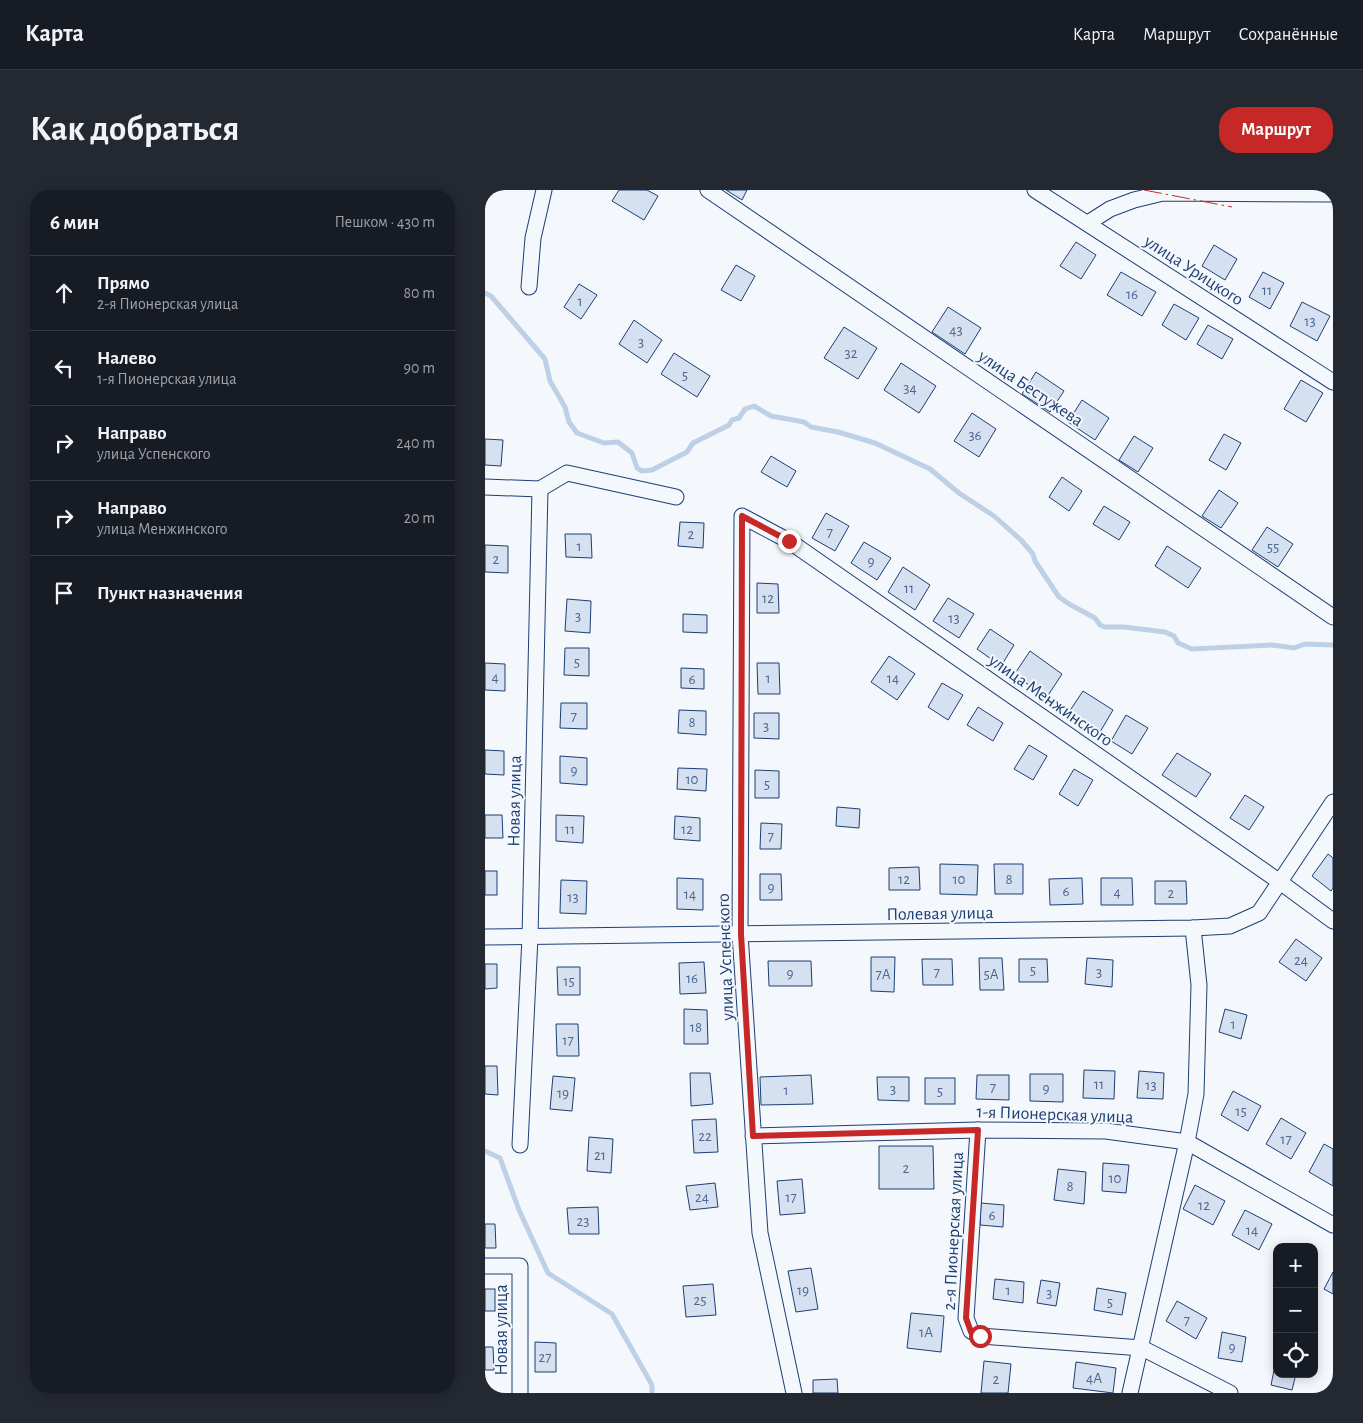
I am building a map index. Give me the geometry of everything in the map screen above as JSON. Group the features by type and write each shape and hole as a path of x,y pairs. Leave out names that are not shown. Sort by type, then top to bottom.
{"street":[{"path":"529,288 533,238 544,190"},
{"name":"улица Бестужева","path":"708,190 1333,617"},
{"name":"улица Урицкого","path":"1035,190 1333,382"},
{"path":"1088,223 1110,209 1134,200 1163,193 1333,194"},
{"path":"485,487 540,489 567,473 677,497"},
{"name":"Новая улица","path":"520,1146 530,937 540,489"},
{"name":"улица Менжинского","path":"742,516 789,541 1280,882 1333,921"},
{"name":"улица Успенского","path":"742,516 741,934 753,1136 761,1233 794,1393"},
{"name":"Полевая улица","path":"485,937 1230,926 1259,913 1333,802"},
{"path":"1130,1393 1142,1348 1196,1094 1199,986 1193,928"},
{"name":"1-я Пионерская улица","path":"753,1136 978,1130 1106,1131 1187,1142 1333,1225"},
{"name":"2-я Пионерская улица","path":"978,1130 966,1318 971,1332 980,1336 1142,1348 1230,1393"},
{"name":"Новая улица","path":"485,1266 520,1266 520,1393"}],"building":[{"path":"619,190 647,190 658,196 644,220 612,201"},
{"path":"726,190 747,190 742,200"},
{"path":"1076,242 1096,255 1081,279 1060,266"},
{"path":"1214,245 1237,259 1225,280 1202,266"},
{"path":"736,265 755,276 741,301 721,290"},
{"path":"1121,272 1156,292 1142,316 1107,295"},
{"path":"1263,272 1284,283 1270,309 1249,297"},
{"path":"579,284 597,295 581,319 564,307"},
{"path":"1302,302 1330,316 1317,341 1290,326"},
{"path":"1174,304 1199,318 1186,340 1162,325"},
{"path":"948,307 981,328 965,354 932,332"},
{"path":"634,320 662,340 647,363 619,344"},
{"path":"1208,325 1233,339 1222,359 1197,344"},
{"path":"844,327 877,348 858,379 824,358"},
{"path":"674,353 710,376 697,397 661,374"},
{"path":"901,363 936,386 919,413 884,390"},
{"path":"1036,372 1064,391 1050,412 1022,394"},
{"path":"1301,380 1323,393 1306,422 1284,409"},
{"path":"1082,400 1109,418 1095,440 1068,422"},
{"path":"972,413 996,429 979,457 954,441"},
{"path":"1224,434 1241,443 1226,470 1209,460"},
{"path":"1134,436 1153,448 1138,472 1119,460"},
{"path":"485,439 503,440 501,466 485,465"},
{"path":"771,456 796,471 787,487 761,472"},
{"path":"1062,477 1082,491 1069,511 1049,497"},
{"path":"1219,490 1238,503 1221,528 1202,516"},
{"path":"1104,506 1130,522 1119,540 1093,524"},
{"path":"826,513 849,526 835,551 812,538"},
{"path":"680,522 704,523 703,548 678,546"},
{"path":"1267,527 1293,544 1278,567 1252,550"},
{"path":"565,534 591,534 592,558 566,557"},
{"path":"864,542 891,558 877,580 851,563"},
{"path":"485,545 508,546 508,573 485,572"},
{"path":"1167,546 1201,568 1188,588 1155,566"},
{"path":"903,567 930,585 915,610 888,592"},
{"path":"757,583 778,584 779,613 757,613"},
{"path":"948,598 974,614 959,638 933,621"},
{"path":"567,599 591,601 590,633 565,631"},
{"path":"683,614 707,615 707,633 683,632"},
{"path":"990,629 1014,645 1001,666 977,649"},
{"path":"565,648 589,648 589,676 564,675"},
{"path":"1030,651 1062,674 1047,697 1014,675"},
{"path":"889,656 915,674 897,700 871,682"},
{"path":"485,663 505,664 505,691 485,690"},
{"path":"757,663 779,663 780,694 758,694"},
{"path":"681,668 704,669 704,689 681,688"},
{"path":"942,683 963,695 948,720 928,707"},
{"path":"1083,691 1113,710 1100,732 1069,712"},
{"path":"561,703 587,703 587,729 560,728"},
{"path":"978,707 1003,723 993,741 967,725"},
{"path":"679,710 706,711 706,735 678,733"},
{"path":"754,713 779,713 779,739 754,738"},
{"path":"1126,715 1148,728 1132,754 1111,741"},
{"path":"1029,745 1047,756 1033,780 1014,769"},
{"path":"485,750 504,751 504,775 485,774"},
{"path":"1177,753 1211,774 1196,797 1162,775"},
{"path":"560,756 587,758 587,785 560,783"},
{"path":"678,768 707,769 706,791 677,789"},
{"path":"1074,769 1093,780 1078,806 1059,794"},
{"path":"755,770 779,771 779,798 755,798"},
{"path":"1245,795 1264,807 1249,830 1230,818"},
{"path":"837,807 860,809 859,828 836,826"},
{"path":"485,815 502,815 503,838 485,838"},
{"path":"556,815 584,816 583,843 556,841"},
{"path":"675,816 700,818 700,841 674,839"},
{"path":"761,823 782,824 781,849 760,849"},
{"path":"1328,854 1333,858 1333,888 1331,891 1312,876"},
{"path":"940,864 978,865 977,895 940,894"},
{"path":"994,864 1023,864 1023,894 995,894"},
{"path":"919,867 920,890 889,890 889,868"},
{"path":"485,871 497,871 497,895 485,895"},
{"path":"760,874 781,874 782,900 760,900"},
{"path":"677,878 703,879 703,910 677,909"},
{"path":"1082,878 1083,904 1050,905 1049,879"},
{"path":"1101,878 1132,878 1133,905 1101,905"},
{"path":"561,880 587,881 586,914 560,913"},
{"path":"1155,881 1186,881 1187,904 1155,904"},
{"path":"1296,939 1322,958 1306,981 1279,962"},
{"path":"871,957 895,957 894,992 871,991"},
{"path":"979,958 1002,958 1004,990 980,990"},
{"path":"1087,958 1113,960 1112,987 1085,984"},
{"path":"922,959 952,959 953,985 923,985"},
{"path":"1019,959 1047,959 1048,982 1019,982"},
{"path":"768,961 811,961 812,986 769,986"},
{"path":"704,962 706,993 680,994 679,963"},
{"path":"485,964 497,964 497,988 485,989"},
{"path":"557,967 580,967 580,995 558,995"},
{"path":"684,1009 707,1010 708,1044 684,1044"},
{"path":"1225,1009 1247,1015 1241,1039 1219,1032"},
{"path":"556,1024 578,1024 579,1056 557,1056"},
{"path":"485,1066 497,1066 498,1095 485,1094"},
{"path":"1084,1070 1115,1071 1114,1099 1083,1098"},
{"path":"1139,1071 1164,1073 1163,1099 1137,1098"},
{"path":"690,1073 710,1073 713,1104 691,1106"},
{"path":"1030,1074 1063,1074 1063,1102 1030,1101"},
{"path":"811,1075 813,1104 761,1105 760,1077"},
{"path":"977,1075 1009,1075 1009,1100 976,1099"},
{"path":"553,1076 575,1078 572,1111 550,1109"},
{"path":"877,1077 909,1077 909,1101 878,1100"},
{"path":"925,1078 955,1078 955,1104 925,1104"},
{"path":"1233,1091 1261,1106 1248,1131 1221,1115"},
{"path":"1281,1118 1306,1133 1291,1159 1266,1144"},
{"path":"716,1119 718,1152 694,1153 692,1120"},
{"path":"589,1137 613,1139 611,1173 587,1171"},
{"path":"1324,1144 1333,1149 1333,1186 1309,1172"},
{"path":"879,1146 933,1146 934,1189 879,1189"},
{"path":"1103,1163 1129,1165 1126,1193 1102,1191"},
{"path":"1058,1169 1086,1172 1084,1204 1054,1200"},
{"path":"802,1179 805,1213 780,1215 777,1181"},
{"path":"715,1183 718,1207 690,1210 686,1186"},
{"path":"1195,1185 1225,1201 1213,1225 1183,1209"},
{"path":"981,1203 1004,1205 1003,1227 980,1225"},
{"path":"598,1207 599,1234 569,1234 567,1208"},
{"path":"1245,1210 1272,1224 1259,1250 1232,1235"},
{"path":"485,1224 495,1224 496,1248 485,1248"},
{"path":"811,1268 818,1309 796,1312 788,1271"},
{"path":"1333,1272 1333,1294 1324,1289"},
{"path":"995,1279 1024,1282 1023,1303 993,1299"},
{"path":"1041,1280 1060,1283 1056,1306 1037,1303"},
{"path":"713,1284 716,1315 686,1317 683,1286"},
{"path":"1097,1288 1126,1293 1122,1315 1094,1310"},
{"path":"485,1289 495,1289 495,1311 485,1311"},
{"path":"1177,1301 1207,1318 1196,1339 1166,1321"},
{"path":"911,1313 944,1316 941,1352 907,1348"},
{"path":"1222,1332 1246,1337 1242,1362 1218,1358"},
{"path":"535,1342 556,1343 556,1372 535,1372"},
{"path":"485,1347 493,1347 494,1370 485,1370"},
{"path":"984,1361 1011,1364 1008,1393 981,1393"},
{"path":"1076,1362 1116,1368 1113,1393 1073,1388"},
{"path":"1273,1375 1273,1378 1295,1378 1292,1390 1271,1385"},
{"path":"837,1379 838,1393 813,1393 813,1380"}],"waterway":[{"path":"485,293 491,296 545,359 550,381 565,407 569,422 577,433 604,443 618,442 632,453 637,468 642,471 652,470 687,452 693,443 729,425 732,420 739,418 745,409 754,406 771,416 804,422 811,427 838,432 875,443 930,469 959,493 994,516 1021,540 1033,554 1035,561 1059,597 1095,618 1100,625 1165,632 1174,636 1178,643 1192,649 1272,645 1294,648 1305,644 1333,645"},
{"path":"485,1151 500,1158 519,1210 548,1273 612,1314 652,1385 652,1393"}],"power":[{"path":"1144,190 1232,207"}],"route":[{"path":"789,541 742,516 741,934 753,1136 978,1130 966,1318 971,1332 980,1336"}]}
